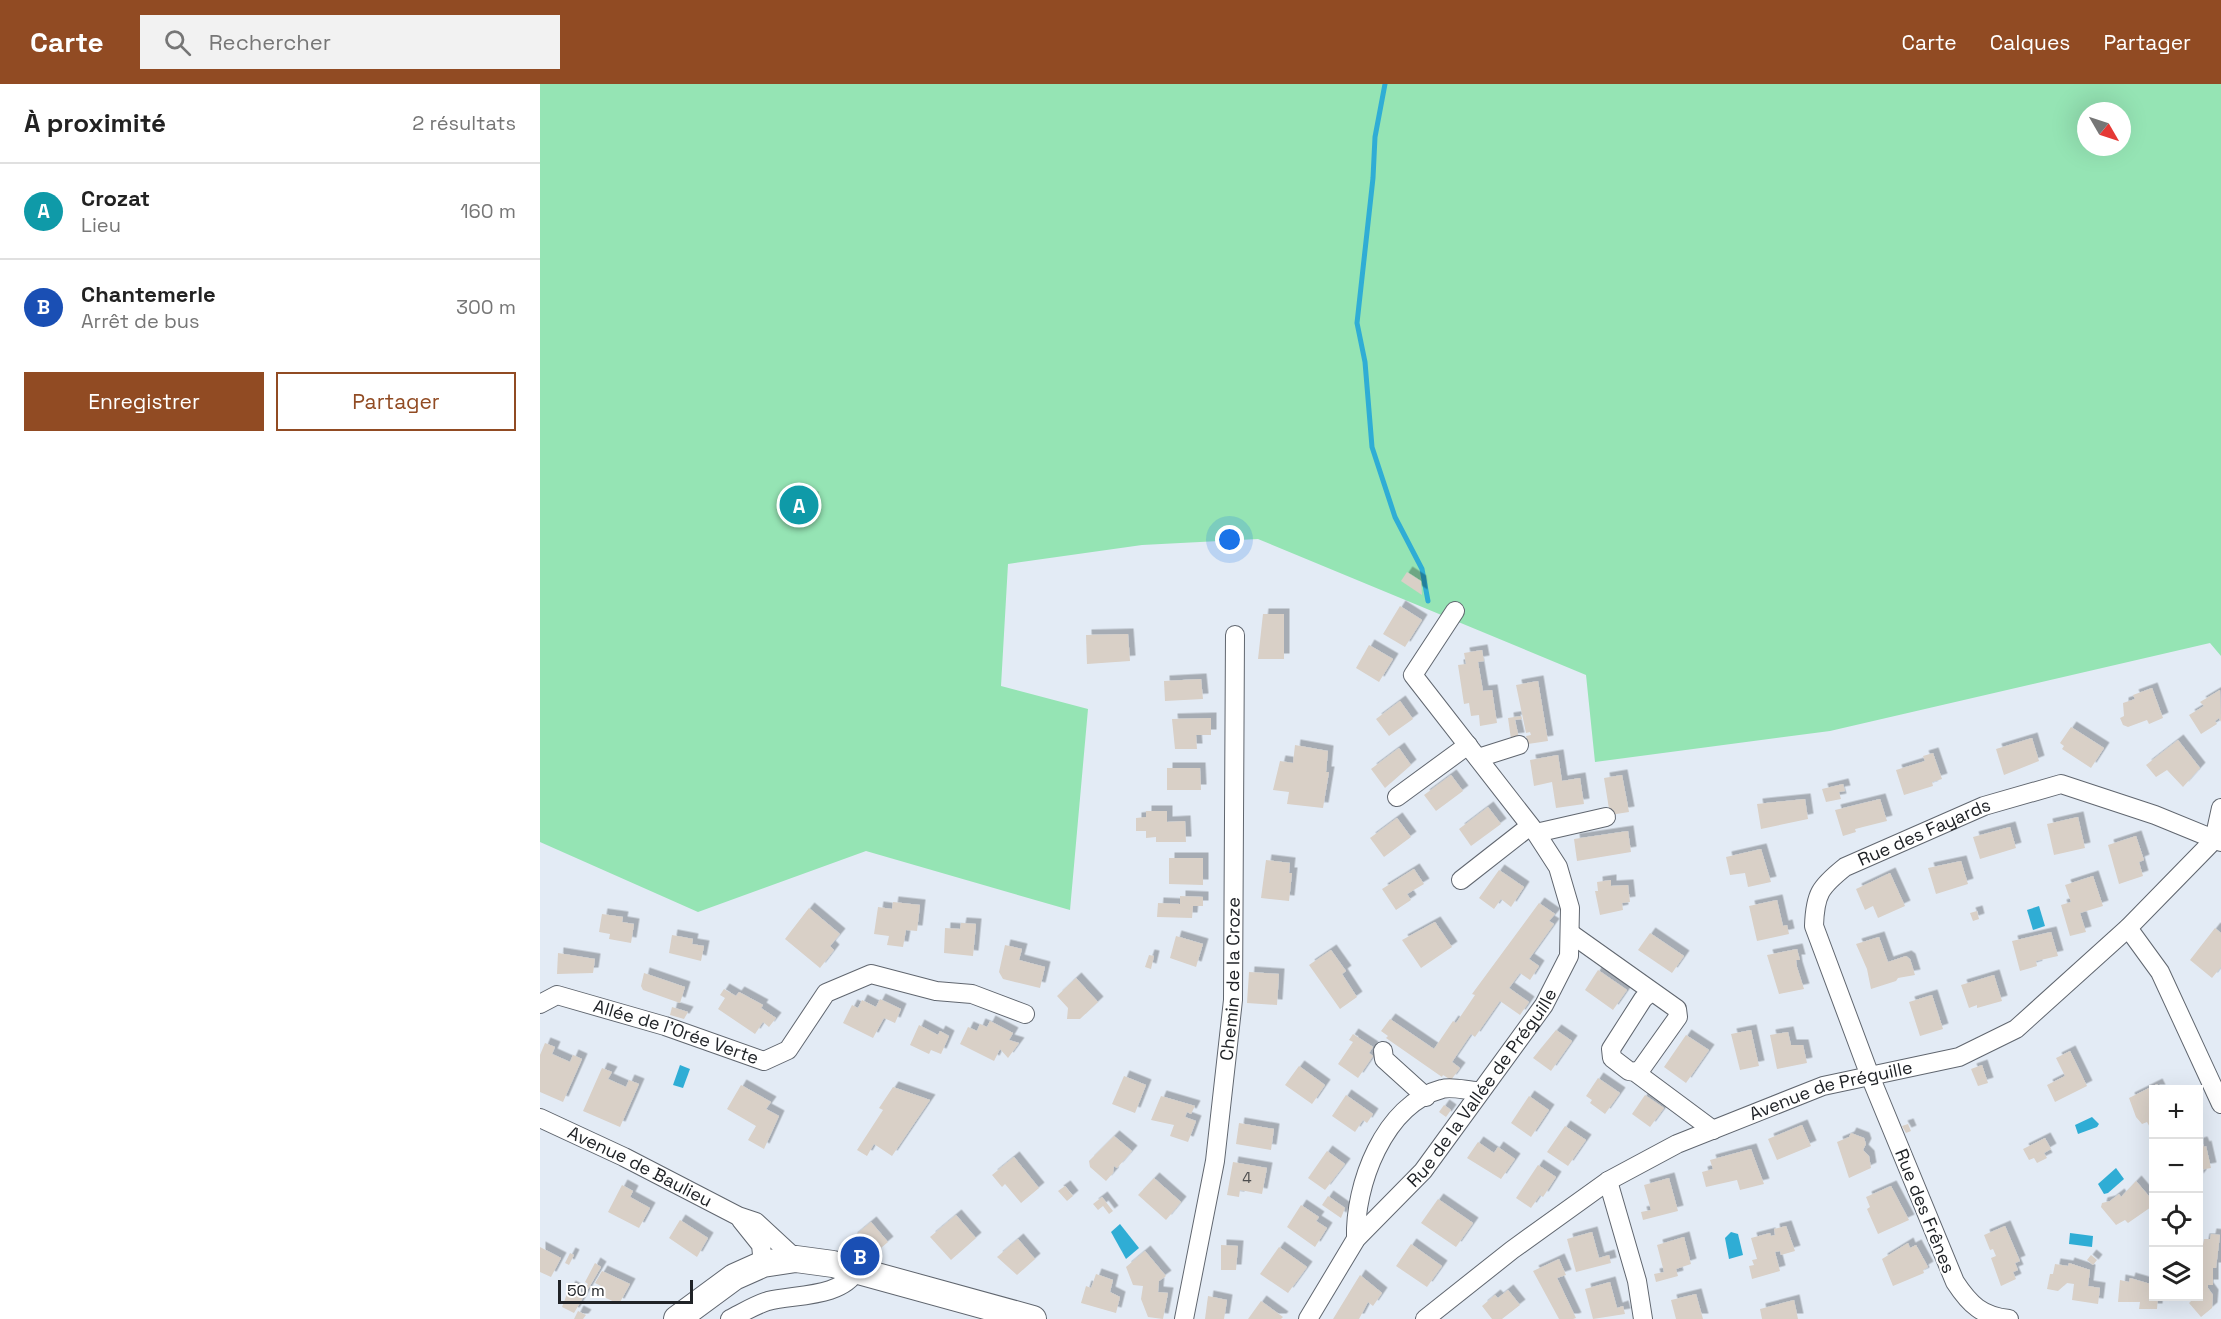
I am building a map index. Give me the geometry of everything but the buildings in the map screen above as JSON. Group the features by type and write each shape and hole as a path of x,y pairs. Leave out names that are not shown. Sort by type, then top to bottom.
{"main road":[{"path":"677,1319 734,1277 763,1264 796,1259 857,1270 1033,1319"}],"street":[{"name":"Rue de la Vallée de Préguille","path":"1308,1319 1356,1239 1423,1171 1544,1005 1569,956 1570,908 1558,867 1533,829 1413,675 1455,611"},
{"name":"Chemin de la Croze","path":"1184,1319 1215,1161 1233,1000 1235,634"},
{"path":"1397,797 1473,751 1519,745"},
{"name":"Rue des Fayards","path":"1870,1076 1814,926 1815,899 1830,878 1845,867 1984,806 2061,784 2155,815 2217,841"},
{"path":"2217,841 2221,808"},
{"path":"1461,880 1533,829 1606,817"},
{"name":"Avenue de Préguille","path":"1425,1319 1512,1250 1608,1181 1677,1144 1823,1086 1959,1057 2016,1029 2128,928 2217,841"},
{"path":"2128,928 2160,972 2221,1104"},
{"path":"1570,933 1650,993 1677,1009 1678,1017 1641,1069 1635,1072"},
{"name":"Allée de l'Orée Verte","path":"540,1004 556,996 664,1026 764,1061 788,1050 826,993 871,974 936,991 972,994 1025,1014"},
{"path":"1650,993 1643,999 1611,1048 1612,1058 1629,1071 1635,1072 1713,1130"},
{"path":"1383,1051 1383,1059 1426,1097"},
{"name":"Rue des Frênes","path":"1870,1076 1954,1282 1966,1299 1990,1317 2009,1319"},
{"path":"1356,1239 1355,1216 1382,1135 1410,1104 1443,1089 1479,1092"},
{"name":"Avenue de Baulieu","path":"540,1118 624,1157 738,1216 756,1222 796,1259"},
{"path":"1608,1181 1637,1281 1643,1319"},
{"path":"738,1216 761,1245 763,1264"},
{"path":"730,1319 766,1302 837,1288 851,1281 857,1270"}],"green space":[{"path":"540,84 2221,84 2221,656 2210,643 1830,731 1595,762 1586,675 1258,539 1142,545 1008,564 1001,686 1088,709 1070,910 866,851 698,912 540,842"}],"water":[{"path":"2039,906 2045,926 2033,930 2027,910"},
{"path":"680,1065 690,1069 683,1088 673,1085"},
{"path":"2092,1117 2099,1124 2097,1127 2078,1134 2075,1125"},
{"path":"2116,1168 2124,1179 2104,1194 2098,1184"},
{"path":"1120,1224 1139,1248 1126,1259 1111,1232"},
{"path":"1731,1232 1738,1234 1743,1255 1729,1259 1725,1238"},
{"path":"2070,1233 2093,1236 2092,1247 2069,1244"}],"waterway":[{"path":"1385,84 1375,137 1373,178 1357,323 1365,362 1372,447 1395,517 1422,569 1428,601"}],"place":[{"name":"Crozat","path":"799,505"},
{"name":"Chantemerle","path":"860,1256"}]}
